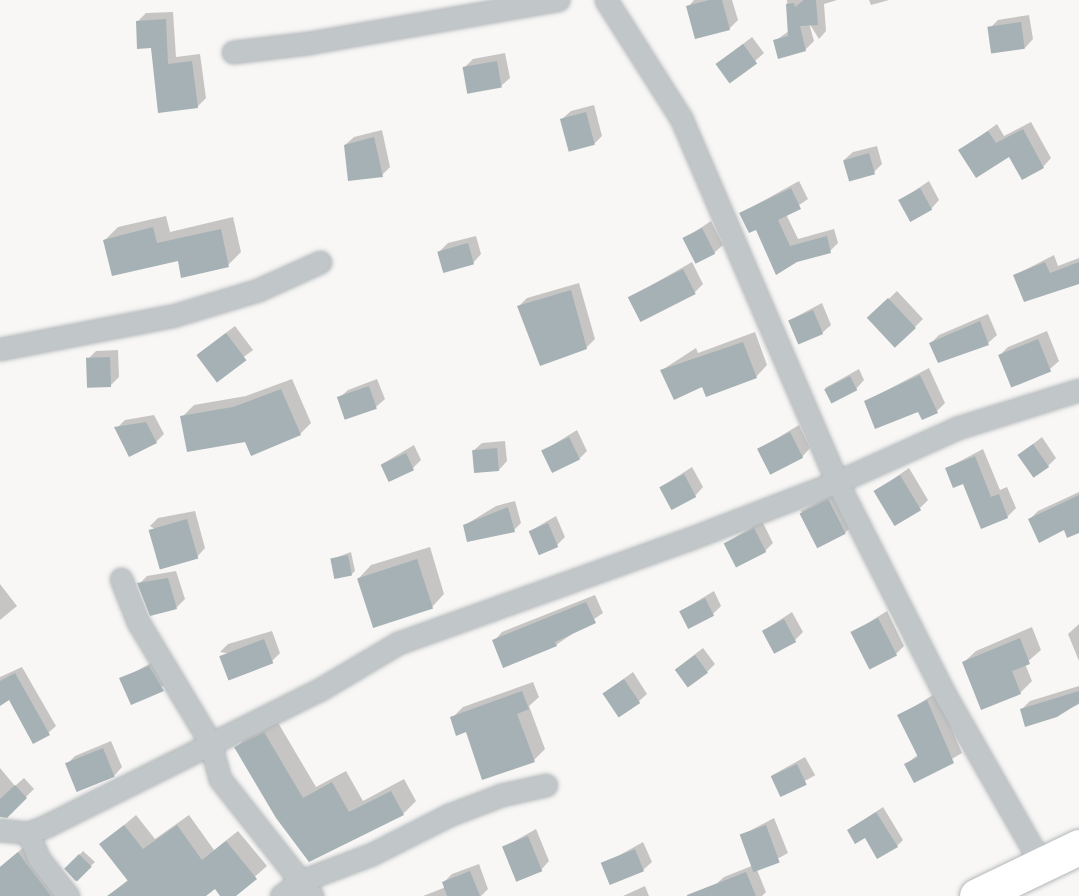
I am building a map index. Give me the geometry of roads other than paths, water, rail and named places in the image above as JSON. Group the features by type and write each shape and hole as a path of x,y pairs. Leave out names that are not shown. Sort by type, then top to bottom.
{"highway":[{"path":"977,896 1079,847"}],"street":[{"path":"233,52 308,43 558,0"},
{"path":"606,0 681,118 837,482 945,695 1042,865"},
{"path":"0,349 173,316 258,290 320,262"},
{"path":"0,830 28,833 319,690 398,643 481,617 837,482 957,428 1079,390"},
{"path":"121,579 138,622 210,742 220,779 242,812 307,888"},
{"path":"281,896 307,888 501,795 546,785"},
{"path":"28,833 39,859 68,896"}]}
